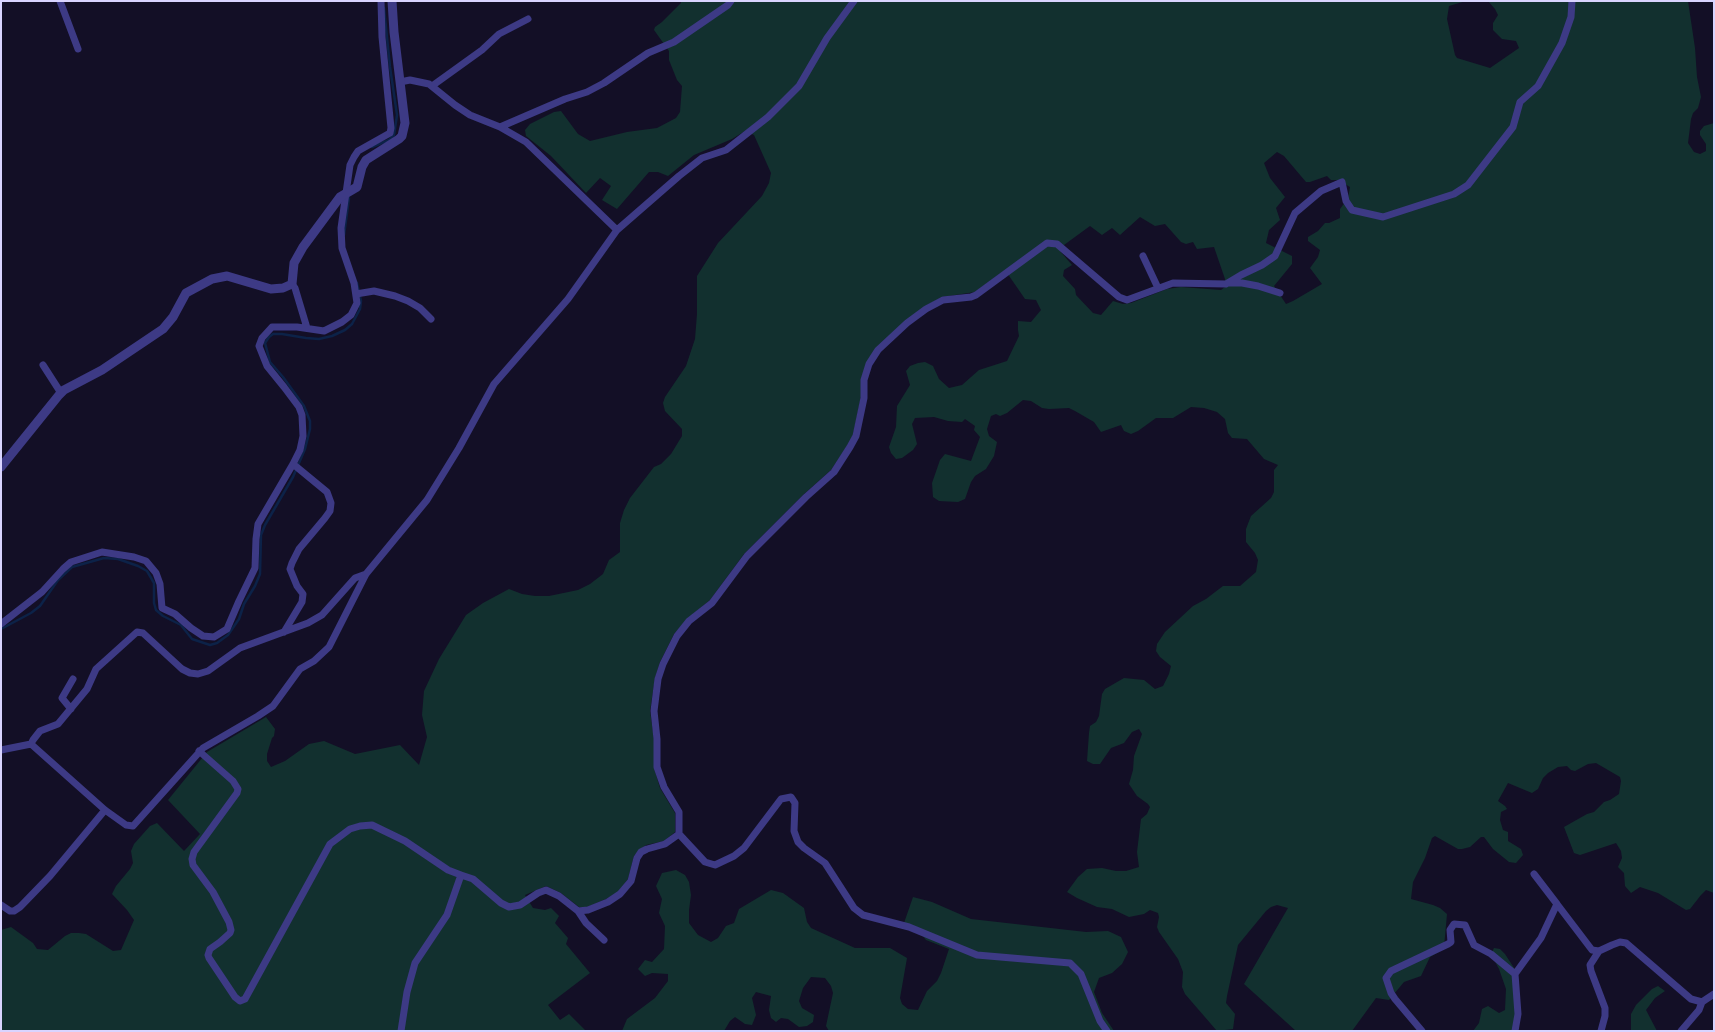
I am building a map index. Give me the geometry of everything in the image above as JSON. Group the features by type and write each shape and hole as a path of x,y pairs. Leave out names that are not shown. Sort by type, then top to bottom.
{"street":[{"path":"60,1 78,49"},
{"path":"360,293 354,283 342,248 341,228 349,191 350,165 354,156 390,132 391,128 382,37 381,1"},
{"path":"307,328 292,284 294,263 303,247 329,212 349,191 357,187 362,167 366,160 402,136 405,123 392,1"},
{"path":"500,127 565,99 587,92 604,83 648,53 674,42 731,1"},
{"path":"32,744 105,810 126,825 133,826 199,751 273,706 300,669 314,661 329,647 366,574 427,500 459,448 494,384 568,299 617,230 633,214 702,158 726,150 768,117 799,86 827,38 854,1"},
{"path":"1229,283 1238,276 1274,258 1295,213 1321,191 1342,182 1346,201 1352,210 1383,217 1454,194 1468,185 1514,127 1520,102 1538,86 1562,43 1571,17 1572,1"},
{"path":"432,86 482,50 499,34 528,19"},
{"path":"400,82 410,80 432,86 455,106 470,115 500,127 526,142 617,230"},
{"path":"578,911 588,910 608,902 620,894 631,881 637,858 641,852 647,848 665,844 678,834 679,812 664,787 657,767 654,711 658,679 663,664 677,636 689,621 712,603 722,592 746,556 834,472 856,436 864,398 864,380 869,364 878,350 907,323 943,300 976,295 1047,243 1057,244 1124,300 1173,283 1242,283 1280,293"},
{"path":"1144,256 1158,288"},
{"path":"1,467 61,393 102,370 163,329 173,317 186,293 212,279 227,276 271,288 283,288 292,284"},
{"path":"360,293 374,291 408,300 420,308 431,320"},
{"path":"1,624 42,592 71,562 102,552 134,557 146,561 156,573 160,584 162,608 175,614 203,636 211,638 221,634 230,625 239,600 255,568 258,524 295,466 303,436 302,415 299,407 267,366 259,346 262,338 272,328 307,328 324,331 351,315 360,293"},
{"path":"43,365 61,393"},
{"path":"284,633 302,602 303,594 297,586 290,569 292,563 299,549 330,511 331,503 327,492 295,466"},
{"path":"32,744 40,731 58,724 87,689 96,669 137,632 143,633 187,672 198,674 208,671 240,648 284,633 322,615 355,578 366,574"},
{"path":"71,709 62,700 62,696 73,679"},
{"path":"1,750 32,744"},
{"path":"199,751 233,781 238,789 194,852 192,859 193,866 213,892 229,922 231,930 230,933 210,949 209,958 235,998 240,1001 245,999 330,844 350,829 360,826 372,825 406,841 448,870 473,879 501,903 509,907 520,905 538,892 546,890 559,896 578,911 586,923 604,940"},
{"path":"678,834 705,862 716,865 734,856 744,848 781,799 791,797 795,803 794,830 798,842 825,862 854,908 863,915 909,927 977,954 1070,963 1081,974 1100,1021 1107,1031"},
{"path":"1,905 10,911 20,907 50,876 105,810"},
{"path":"401,1031 407,992 415,963 447,915 461,874"},
{"path":"1534,874 1589,947 1594,951 1599,951"},
{"path":"1514,1029 1517,998 1515,974 1541,938 1556,904"},
{"path":"1422,1031 1395,999 1386,978 1391,971 1451,942 1450,930 1454,924 1465,925 1474,945 1491,954 1515,974"},
{"path":"1601,1031 1606,1008 1590,965 1599,951 1612,944 1626,943 1691,998 1702,1002"},
{"path":"1681,1031 1699,1010 1702,1002 1714,994"}],"green space":[{"path":"681,1 1466,1 1449,6 1447,19 1455,55 1457,58 1490,68 1519,48 1516,41 1502,39 1493,30 1493,23 1498,15 1488,1 1688,1 1701,97 1698,108 1693,113 1691,119 1688,143 1694,152 1700,154 1706,151 1706,144 1700,135 1700,131 1704,126 1714,123 1714,893 1706,890 1690,909 1686,910 1658,893 1640,887 1631,893 1625,886 1624,873 1618,867 1622,858 1621,851 1616,843 1580,855 1574,853 1564,827 1594,812 1604,802 1619,794 1621,781 1620,777 1596,763 1588,764 1575,771 1567,766 1558,767 1543,778 1538,789 1532,793 1508,783 1498,801 1507,809 1501,812 1500,820 1503,830 1508,832 1508,841 1521,849 1523,855 1516,863 1509,862 1493,849 1484,837 1481,837 1470,847 1462,849 1458,849 1435,836 1432,838 1425,858 1413,882 1411,899 1433,905 1447,914 1444,947 1430,957 1421,976 1404,982 1389,1000 1376,998 1352,1031 1296,1031 1244,984 1288,908 1277,905 1266,911 1238,945 1226,1003 1235,1014 1233,1029 1217,1031 1185,994 1182,987 1183,972 1178,959 1157,927 1158,913 1150,910 1144,914 1129,917 1112,909 1097,907 1067,892 1078,877 1087,869 1102,868 1126,871 1139,867 1137,852 1141,819 1147,814 1150,807 1137,796 1129,784 1134,756 1142,734 1139,729 1132,732 1124,743 1111,748 1100,764 1093,764 1087,761 1090,726 1096,722 1099,716 1102,694 1105,689 1124,678 1144,680 1155,689 1163,686 1171,666 1156,651 1157,644 1165,632 1193,606 1223,586 1240,586 1256,572 1258,560 1246,542 1246,529 1251,516 1271,498 1274,492 1274,470 1278,465 1264,459 1247,439 1232,438 1228,433 1225,419 1217,412 1204,408 1191,407 1173,418 1156,418 1131,434 1124,431 1121,425 1101,432 1094,422 1069,408 1042,408 1031,401 1023,400 1007,413 1000,416 996,414 991,416 987,429 989,436 997,442 994,456 986,469 975,476 965,499 958,502 939,501 933,497 932,483 940,460 945,454 971,461 980,437 974,430 975,426 965,419 962,422 934,417 915,418 912,424 917,444 913,450 902,458 896,459 889,447 896,427 897,406 910,385 906,371 910,366 925,362 933,366 939,379 949,388 962,385 979,370 1007,361 1019,336 1018,321 1031,322 1041,310 1036,300 1025,299 1005,270 975,292 942,297 924,307 876,348 861,397 853,435 831,470 744,554 710,600 687,619 674,634 660,662 655,678 650,711 654,739 654,768 660,788 675,813 675,832 664,841 646,845 639,850 634,856 628,879 618,892 587,907 579,907 561,893 546,886 525,895 533,908 545,910 551,908 559,916 555,923 568,938 566,944 590,973 548,1005 560,1020 569,1014 586,1031 1,1031 1,930 11,927 33,943 37,949 48,950 65,936 71,933 79,933 86,934 113,951 121,950 134,920 112,894 133,863 131,851 134,844 150,826 157,823 184,851 200,834 168,800 207,752 266,717 275,729 267,754 267,761 271,767 285,761 309,744 324,741 355,754 400,745 419,765 427,737 422,715 424,691 439,659 466,615 509,589 535,596 549,596 578,590 603,574 609,560 620,552 620,523 630,498 654,467 661,464 671,454 682,436 682,429 665,411 663,403 686,366 695,339 697,276 718,243 762,196 769,183 771,173 754,135 745,131 732,139 694,155 668,176 658,172 649,172 617,209 602,200 611,186 600,178 586,193 551,156 526,136 525,130 530,124 554,112 561,111 578,134 590,141 627,132 657,128 676,118 680,112 682,86 677,80 669,60 669,51 654,30","holes":["1277,152 1284,156 1306,182 1327,176 1331,180 1338,180 1350,187 1348,198 1340,209 1340,218 1325,223 1318,231 1308,237 1308,241 1320,250 1318,257 1310,268 1322,284 1286,304 1274,286 1292,264 1292,256 1266,243 1269,230 1280,220 1276,208 1285,197 1270,178 1264,163","1140,217 1155,226 1165,224 1181,242 1186,244 1193,242 1197,249 1214,247 1225,279 1225,287 1221,290 1181,287 1167,289 1131,303 1123,304 1113,301 1101,315 1093,313 1076,295 1075,289 1063,276 1064,270 1072,265 1060,251 1064,245 1090,226 1102,235 1112,228 1120,235"]},
{"path":"676,870 685,875 689,882 691,895 689,923 698,935 711,942 718,938 726,926 734,923 739,909 771,890 783,893 804,908 807,922 811,928 855,948 890,948 907,958 900,998 902,1004 908,1009 918,1010 927,991 937,981 949,949 926,940 916,927 904,923 913,897 932,902 971,919 1086,932 1108,931 1121,937 1128,952 1122,964 1112,973 1099,978 1094,992 1102,1013 1114,1031 829,1031 826,1026 833,993 831,986 825,978 811,977 803,988 799,1001 802,1008 814,1015 813,1022 807,1026 799,1027 788,1019 781,1018 776,1022 771,1018 769,1010 771,996 756,992 752,998 756,1015 752,1025 745,1024 735,1017 724,1031 622,1031 627,1019 655,998 668,981 668,974 652,973 645,976 638,969 645,960 652,962 664,949 665,926 659,913 662,899 656,886 662,873"},
{"path":"1494,948 1500,949 1505,954 1518,974 1516,1031 1473,1031 1479,1023 1482,1009 1488,1006 1499,1013 1505,1010 1506,989 1491,954"},
{"path":"1658,986 1665,991 1655,998 1646,1010 1657,1031 1631,1031 1631,1014 1636,1005 1652,989"}],"waterway":[{"path":"372,147 389,140 394,135 397,115 384,8"},
{"path":"344,235 349,198"},
{"path":"1,629 40,606 58,580 72,567 104,558 118,559 147,571 154,583 156,610 163,616 181,625 192,639 210,645 217,643 228,635 239,619 244,604 260,574 261,535 293,477 305,449 310,429 310,421 304,406 270,362 265,343 273,334 319,339 345,330 352,324 360,309 361,301 357,283"}]}
